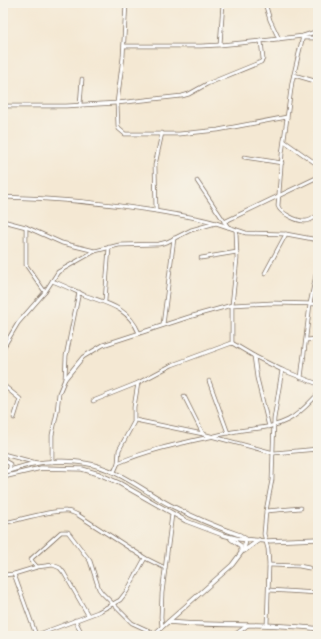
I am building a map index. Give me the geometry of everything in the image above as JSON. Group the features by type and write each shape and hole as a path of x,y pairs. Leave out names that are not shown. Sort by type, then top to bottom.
{"street":[{"path":"126,3 124,46 117,104 119,130 125,134 184,134 229,129 287,117"},
{"path":"220,45 224,3"},
{"path":"265,3 270,20 279,39"},
{"path":"302,37 318,31"},
{"path":"124,46 220,45 302,37 318,38"},
{"path":"302,37 287,117 278,196 278,209 284,214 305,222 318,216"},
{"path":"3,106 117,104 182,96 260,62 263,59 261,41"},
{"path":"294,75 318,82"},
{"path":"80,105 82,79"},
{"path":"156,211 155,165 162,134"},
{"path":"284,141 318,165"},
{"path":"244,157 282,163"},
{"path":"224,222 318,177"},
{"path":"196,181 228,227"},
{"path":"3,197 86,202 156,211 208,221 236,231 253,234 286,234 318,240"},
{"path":"3,221 26,227 62,242 95,251"},
{"path":"3,348 18,323 45,292 60,271 95,251 127,244 159,244 191,230 216,224"},
{"path":"26,227 26,265 45,292"},
{"path":"232,343 232,305 237,252 236,231"},
{"path":"265,273 286,234"},
{"path":"163,325 174,238"},
{"path":"105,301 109,247"},
{"path":"201,258 237,252"},
{"path":"301,378 310,304 318,265"},
{"path":"52,281 105,301 122,311 129,317 139,333"},
{"path":"65,379 66,356 79,292"},
{"path":"52,462 52,435 59,393 65,379 79,361 97,347 163,325 232,305 272,303 318,304"},
{"path":"306,340 318,339"},
{"path":"232,343 282,370 318,384"},
{"path":"93,401 138,383 172,365 232,343"},
{"path":"254,356 256,378 269,427"},
{"path":"267,626 269,565 268,549 264,534 266,511 272,480 274,426 282,370"},
{"path":"209,381 228,433"},
{"path":"114,472 118,463 119,450 135,420 134,407 138,383"},
{"path":"3,385 20,399 14,418"},
{"path":"118,463 148,452 228,433 274,426 294,417 318,394"},
{"path":"184,396 203,434"},
{"path":"135,420 203,434 274,453 318,449"},
{"path":"3,454 39,463"},
{"path":"3,460 10,464 9,471"},
{"path":"66,462 66,468"},
{"path":"3,472 39,463 87,463 114,472 135,483 175,508 210,524 240,535 246,540"},
{"path":"3,478 35,469 82,469 99,474 119,483 172,514 235,541 241,546 241,554"},
{"path":"266,511 301,508"},
{"path":"3,523 52,513 66,511 72,512 145,558 165,568"},
{"path":"162,627 160,617 172,514"},
{"path":"37,567 31,560 32,558 58,534 66,532 70,534 90,561 100,591 132,623 153,635 232,565 248,547 259,540"},
{"path":"223,536 239,540 266,541 318,539"},
{"path":"241,554 246,540"},
{"path":"14,574 35,635 113,605 124,595 145,558"},
{"path":"3,575 53,565 60,568 88,615"},
{"path":"269,565 299,566 309,568"},
{"path":"269,590 318,593"},
{"path":"76,620 83,636"},
{"path":"168,622 206,625 291,626 318,629"},
{"path":"233,636 248,625"}]}
